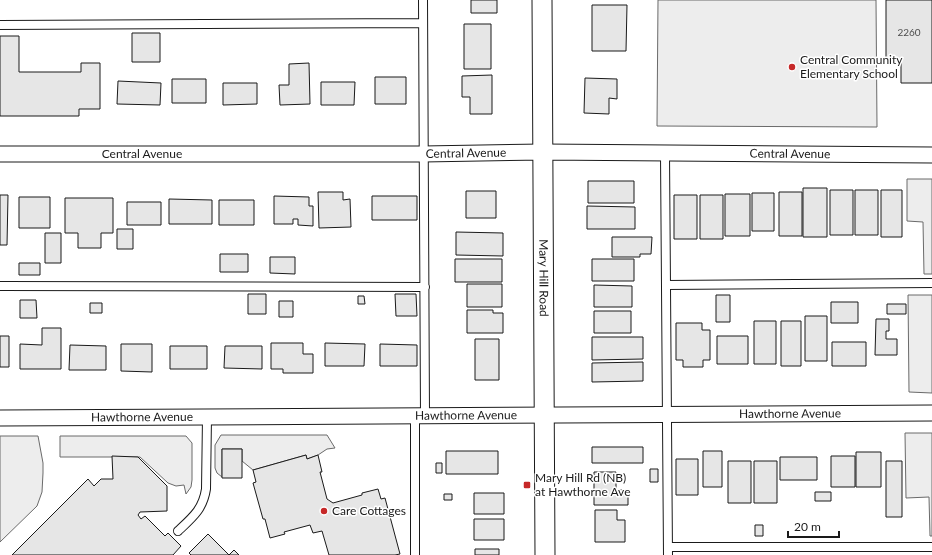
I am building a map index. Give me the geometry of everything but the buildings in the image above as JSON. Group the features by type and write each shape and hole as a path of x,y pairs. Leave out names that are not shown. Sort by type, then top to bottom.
{"street":[{"name":"Mary Hill Road","path":"542,0 545,555"},
{"name":"Central Avenue","path":"0,154 423,154 543,152 932,155"},
{"name":"Hawthorne Avenue","path":"0,418 932,413"}],"lane":[{"path":"415,555 425,287 422,0"},
{"path":"0,25 422,23"},
{"path":"665,154 668,551 932,547"},
{"path":"666,284 932,283"},
{"path":"0,286 425,287"},
{"path":"178,531 196,514 204,499 206,488 207,417"}],"shaded area":[{"name":"Central Community Elementary School","path":"658,0 876,0 877,127 657,126"},
{"path":"907,179 932,179 932,274 924,274 923,222 907,221"},
{"path":"908,295 932,295 932,393 909,392"},
{"path":"905,433 932,433 932,536 930,536 929,497 906,498"},
{"path":"221,435 327,435 335,448 327,449 318,455 307,459 306,455 253,470 242,461 242,449 222,449 222,477 217,473 215,468 215,445"},
{"path":"0,436 38,436 43,463 43,473 42,492 37,506 0,542"},
{"path":"60,436 186,436 192,443 191,487 186,494 184,485 176,486 168,483 140,457 60,457"}],"place":[{"name":"Central Community Elementary School","path":"792,67"},
{"name":"Mary Hill Rd (NB) at Hawthorne Ave","path":"527,485"},
{"name":"Care Cottages","path":"324,511"}]}
